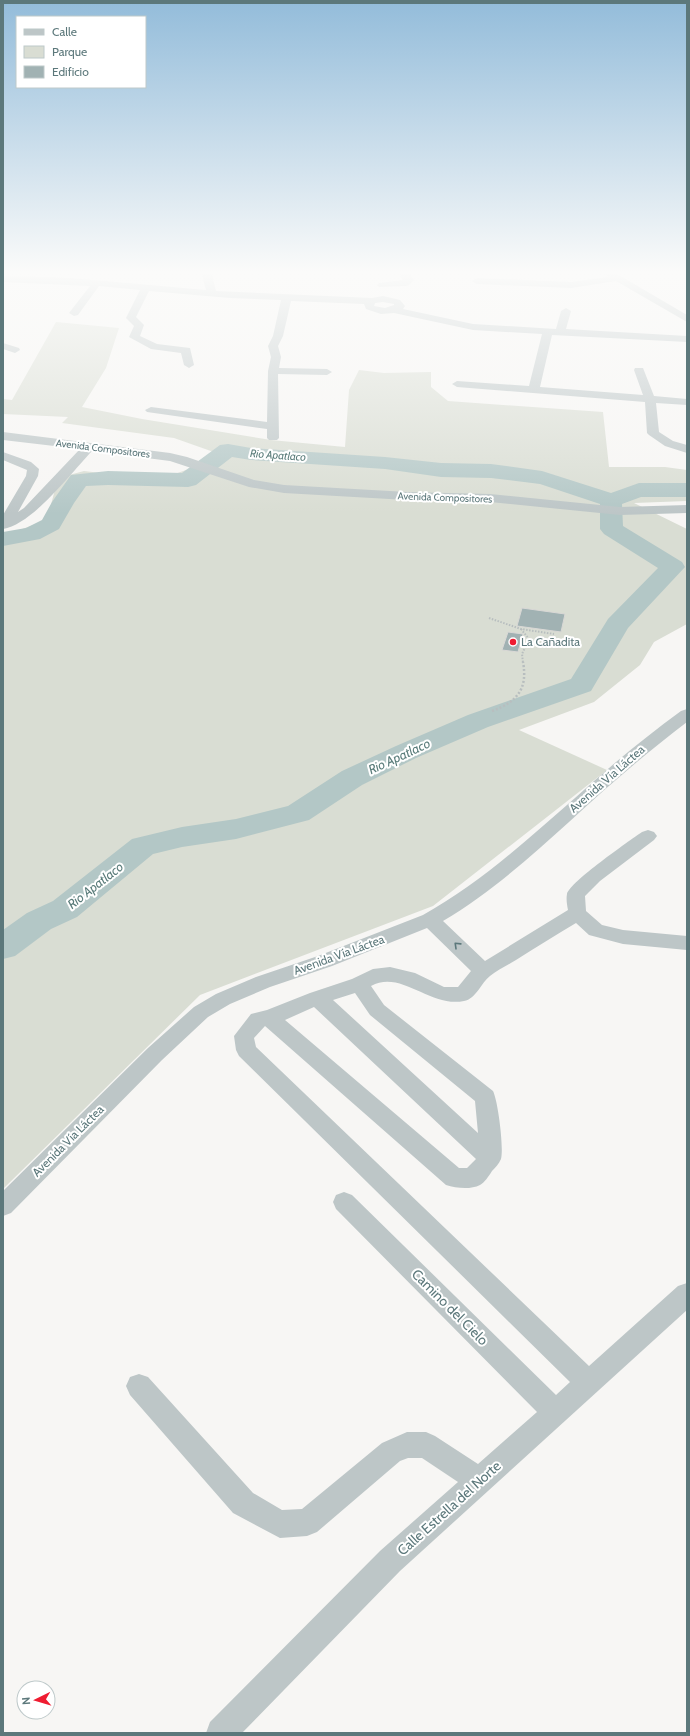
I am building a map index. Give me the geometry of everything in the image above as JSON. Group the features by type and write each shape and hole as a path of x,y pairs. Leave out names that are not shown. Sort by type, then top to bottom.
{"street":[{"path":"187,352 190,365"},
{"path":"151,410 273,432 273,371 276,356 275,352"},
{"path":"534,389 543,352"},
{"path":"639,370 650,399 654,432 664,441 676,447 687,449"},
{"path":"273,371 327,372"},
{"path":"457,384 687,402"},
{"path":"3,525 32,476 33,469 27,465 3,456 9,438"},
{"name":"Avenida Compositores","path":"9,438 90,446 170,457 253,484 284,489 490,498 620,511 644,512 687,508"},
{"path":"3,525 29,511 90,446"},
{"name":"Avenida Vía Láctea","path":"3,1206 155,1054 201,1012 223,1000 263,982 325,961 430,920 445,912 501,872 650,741 687,714"},
{"path":"648,836 594,877 576,894 577,912 596,930 623,937 687,943"},
{"path":"577,912 483,971 463,994 442,994 408,978 390,974 373,976 359,984 317,998 269,1018 258,1019 244,1036 246,1050 589,1382"},
{"path":"430,920 483,971"},
{"path":"269,1018 454,1178 473,1178 490,1158 488,1115 485,1098 377,1010 359,984"},
{"path":"317,998 490,1158"},
{"name":"Camino del Cielo","path":"344,1202 555,1412"},
{"name":"Calle Estrella del Norte","path":"221,1733 390,1561 687,1294"},
{"path":"139,1386 243,1503 280,1524 307,1522 391,1452 407,1446 426,1446 480,1481"}],"path":[{"path":"489,618 521,629 554,634"},
{"path":"492,711 504,707 515,700 521,691 525,674 522,656 529,638 521,629"}],"green space":[{"path":"39,352 111,352 106,368 82,407 142,419 271,440 345,447 349,390 359,370 384,373 431,372 431,387 448,401 603,412 609,467 665,467 687,470 687,501 634,503 687,529 687,624 654,642 640,665 594,702 519,730 607,770 433,906 200,995 3,1189 3,536 47,520 58,478 84,471 158,480 225,456 174,438 62,423 68,417 3,414 3,399 12,400"}],"building":[{"path":"522,608 565,614 561,632 517,626"},
{"name":"La Cañadita","path":"508,632 523,634 518,652 502,650"}],"waterway":[{"name":"Rio Apatlaco","path":"3,539 32,534 51,524 63,502 79,480 108,478 188,480 228,450 251,454 385,463 441,470 491,471 542,478 611,500"},
{"name":"Rio Apatlaco","path":"611,500 639,490 687,490"},
{"name":"Rio Apatlaco","path":"3,947 39,921 65,909 143,846 182,837 236,829 298,813 352,778 406,752 478,721 581,685 617,624 673,567 612,529 611,500"}],"place":[{"name":"La Cañadita","path":"513,642"}]}
